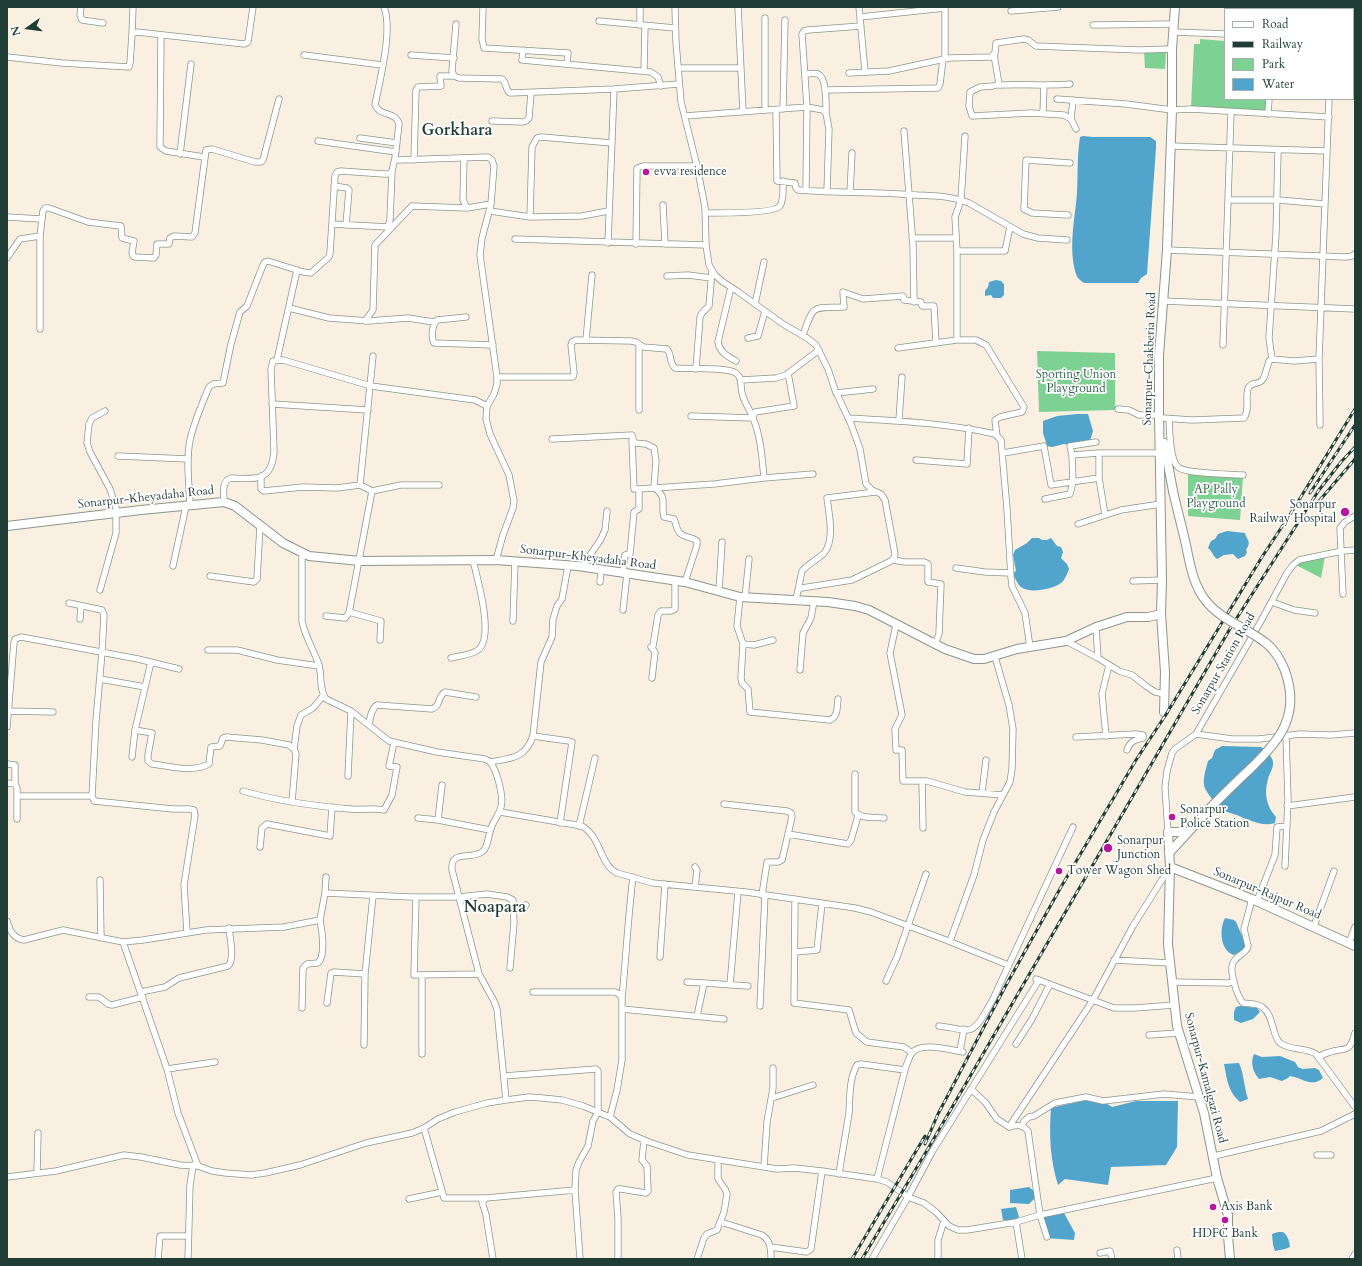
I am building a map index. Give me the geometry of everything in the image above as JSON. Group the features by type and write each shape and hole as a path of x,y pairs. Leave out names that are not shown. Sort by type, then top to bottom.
{"main road":[{"name":"Sonarpur-Chakberia Road","path":"1164,712 1165,694 1161,614 1162,580 1160,452 1164,417 1163,383 1160,363 1160,335 1167,250 1172,110 1172,49 1175,7"},
{"path":"1164,417 1164,448 1192,573 1200,593 1210,606 1218,613 1259,638 1270,647 1283,667 1290,688 1291,698 1288,719 1279,739 1214,804 1169,853"},
{"name":"Sonarpur-Kheyadaha Road","path":"7,526 224,502 235,506 283,543 308,556 360,561 496,560 582,567 685,582 742,598 814,601 862,607 945,649 974,659 995,657 1011,651 1066,641 1096,627 1127,617 1148,617 1161,614"},
{"path":"1168,832 1188,832"},
{"name":"Sonarpur-Kamalgazi Road","path":"1168,832 1170,867 1168,944 1174,1005 1179,1034 1204,1113 1214,1156 1217,1178 1228,1215 1230,1259"},
{"name":"Sonarpur-Rajpur Road","path":"1170,867 1254,900 1352,944"}],"street":[{"path":"81,7 80,15 82,20 103,23"},
{"path":"7,57 129,68 133,7"},
{"path":"132,34 137,32 246,44 248,42 253,7"},
{"path":"332,224 384,227 388,227 390,225 392,171 399,124 395,117 377,110 376,105 387,25 384,7"},
{"path":"483,7 482,39 484,48 568,53 567,64"},
{"path":"640,7 643,25 644,71"},
{"path":"675,7 675,28 681,102 697,166 706,213 706,245 708,260 712,271 722,282 816,345 828,370 836,393 860,449 866,484 869,488 881,494 885,500 895,554 893,560 852,580 802,588 798,590"},
{"path":"738,7 743,112"},
{"path":"859,7 865,72"},
{"path":"1011,11 1058,7"},
{"path":"825,90 938,88 940,84 944,59 945,8 860,17"},
{"path":"765,18 765,110"},
{"path":"783,109 785,20"},
{"path":"599,21 675,28"},
{"path":"454,76 452,71 456,24"},
{"path":"1093,24 1174,28 1224,34"},
{"path":"806,190 807,107 802,34 804,31 861,26"},
{"path":"161,35 160,147 166,151 204,157"},
{"path":"997,85 999,84 994,56 996,43 1024,38 1036,46 1139,50 1172,49"},
{"path":"523,50 522,60 644,71 656,74 661,86"},
{"path":"304,55 382,65"},
{"path":"411,55 454,58"},
{"path":"849,73 889,71 944,59 987,58 994,56"},
{"path":"180,154 192,64"},
{"path":"678,68 741,68"},
{"path":"805,74 816,73 820,75 823,80 825,90 826,113 829,129 828,192"},
{"path":"414,160 416,90 418,87 424,86 441,86 440,76 502,79 510,93 614,90 679,84"},
{"path":"1070,84 997,85 980,88 970,92 969,106 972,116 1031,113 1064,115 1071,119"},
{"path":"1043,114 1044,85"},
{"path":"608,243 608,211 614,90"},
{"path":"492,121 526,121 529,118 531,93"},
{"path":"40,330 40,236 42,211 45,208 49,208 88,222 119,226 121,228 120,235 122,238 134,241 132,252 133,256 154,258 156,255 157,244 167,245 169,244 170,238 174,236 194,236 206,150 212,149 255,162 261,162 263,160 278,99"},
{"path":"1057,99 1172,110 1191,109 1328,117"},
{"path":"1073,100 1071,119 1076,129"},
{"path":"1268,114 1269,100"},
{"path":"1320,425 1319,360 1329,100"},
{"path":"685,116 807,107 823,110 826,113"},
{"path":"776,110 777,181 795,183 796,189 806,190 949,197 961,200 1029,236 1066,240"},
{"path":"1223,345 1231,112"},
{"path":"904,131 912,238 914,302"},
{"path":"957,340 957,252 955,217 961,200 965,136"},
{"path":"530,217 532,147 537,138 541,137 612,143"},
{"path":"360,138 397,144"},
{"path":"318,141 396,152"},
{"path":"1171,146 1327,151"},
{"path":"1272,359 1269,338 1278,200 1278,150"},
{"path":"850,192 852,153"},
{"path":"395,158 398,160 414,160 488,157 492,160 494,166 490,211 482,238 480,256 497,377 497,384 494,394 487,406 486,419 487,426 507,467 514,502 496,560"},
{"path":"464,158 463,200 468,208"},
{"path":"1068,215 1032,213 1024,209 1025,175 1026,160 1070,163"},
{"path":"636,244 637,168 643,166 697,166"},
{"path":"173,566 188,505 188,459 190,438 209,386 223,383 240,312 246,306 263,265 265,262 268,262 311,273 328,257 331,247 334,186 335,176 338,172 389,174 392,171"},
{"path":"706,213 764,212 778,208 782,198 783,181"},
{"path":"334,186 347,188 349,190 346,225"},
{"path":"1229,200 1278,200 1325,204"},
{"path":"365,321 373,310 376,245 412,206 468,208 491,204"},
{"path":"663,205 665,244"},
{"path":"490,211 530,217 582,216 608,211"},
{"path":"7,217 41,219"},
{"path":"957,252 1005,251 1010,227"},
{"path":"7,258 20,239 40,236"},
{"path":"912,238 956,238"},
{"path":"515,239 706,245"},
{"path":"1167,250 1346,257 1355,254"},
{"path":"755,304 764,262"},
{"path":"277,360 297,270"},
{"path":"696,369 700,317 709,306 712,271"},
{"path":"586,340 592,275"},
{"path":"666,276 688,275 711,278"},
{"path":"730,287 718,342 722,353 736,361"},
{"path":"803,335 812,312 817,308 844,307 843,292 863,299 903,296 904,300 922,302 922,306 934,306 936,343"},
{"path":"1163,301 1355,309"},
{"path":"289,308 329,318 365,321 408,318 434,322 440,319 466,317"},
{"path":"748,338 758,336 765,311"},
{"path":"434,322 432,340 436,344 493,345"},
{"path":"497,377 573,377 574,373 571,345 572,342 576,340 636,342 643,347 666,350 670,353 672,364 675,368 724,370 735,372 739,375 741,380 742,393 759,436 764,478"},
{"path":"898,348 957,340 976,340 986,345 1024,407 1022,412 1000,417 995,420 997,436"},
{"path":"639,345 639,410"},
{"path":"741,380 776,378 788,374 819,350"},
{"path":"360,485 373,356"},
{"path":"1272,359 1294,361 1319,360"},
{"path":"1118,409 1129,410 1139,415 1192,420 1244,418 1247,411 1248,387 1251,384 1259,383 1262,380 1269,361 1272,359"},
{"path":"224,502 224,485 226,479 264,476 274,461 271,364 273,361 277,360 370,386 476,400 487,406"},
{"path":"753,418 755,412 794,406 788,374"},
{"path":"899,420 902,377"},
{"path":"836,393 873,389"},
{"path":"272,404 368,410"},
{"path":"100,590 116,533 117,514 110,489 90,452 88,443 89,424 92,418 105,410"},
{"path":"691,416 753,418"},
{"path":"1164,417 1174,462 1178,467 1188,471 1243,475"},
{"path":"848,418 944,424 995,434 1001,440 1010,573 1012,586 1025,613 1030,647"},
{"path":"916,460 967,464 969,428"},
{"path":"552,439 632,435 634,489 714,484 813,474"},
{"path":"632,440 634,443 646,444 654,448 656,461 654,487"},
{"path":"1045,499 1070,494 1073,482 1072,455 1070,446 1096,442"},
{"path":"1003,453 1044,446 1051,485 1098,478"},
{"path":"1072,455 1160,452"},
{"path":"1099,453 1098,478 1105,515"},
{"path":"118,456 188,459"},
{"path":"261,476 262,489 264,491 303,487 337,488 360,485 372,491 401,485 439,485"},
{"path":"654,487 661,493 664,500 664,517 674,519 680,534 694,538 697,541 685,582"},
{"path":"623,610 625,555 630,554 634,512 639,509 639,489"},
{"path":"326,616 345,618 350,612 356,572 360,561 372,491"},
{"path":"796,600 802,571 823,555 828,549 830,543 827,498 876,492"},
{"path":"1078,524 1121,510 1161,504"},
{"path":"582,567 605,530 607,511"},
{"path":"1343,594 1340,528 1345,522 1355,516"},
{"path":"210,576 254,582 258,579 260,526"},
{"path":"719,591 722,542"},
{"name":"Sonarpur Station Road","path":"1168,832 1165,787 1167,771 1175,749 1196,734 1272,602 1287,573 1299,560 1342,551 1355,550"},
{"path":"302,553 302,621 319,666 323,696 326,699 351,711 382,737 394,743 437,752 485,759 490,762 502,792 500,812 493,822 486,848 479,854 452,860 452,870 479,974 497,1009 506,1100"},
{"path":"749,559 737,626 743,644 740,678 742,683 748,689 750,712 830,720 836,715 838,698"},
{"path":"451,658 472,653 483,645 486,631 485,620 473,560"},
{"path":"893,560 905,562 924,562 928,564 928,582 941,584 939,634 935,644"},
{"path":"513,621 515,561"},
{"path":"490,762 517,757 530,746 533,736 541,662 552,637 553,619 557,606 562,599 568,566"},
{"path":"956,568 985,572 1010,573"},
{"path":"600,582 601,570"},
{"path":"1133,581 1162,580"},
{"path":"652,678 655,652 651,647 653,646 658,615 661,611 670,611 675,609 675,581"},
{"path":"800,670 802,633 811,618 814,601"},
{"path":"1272,602 1294,610 1315,613"},
{"path":"69,603 102,610 104,615 96,721 92,796 94,801 194,810 195,815 184,885 186,932"},
{"path":"80,619 81,606"},
{"path":"350,612 382,621 380,640"},
{"path":"896,624 890,653 902,715 895,729 896,750 902,750 903,780 935,782 965,792 1003,795"},
{"path":"1096,627 1098,658"},
{"path":"7,727 9,711 8,697 15,639 32,639 151,662 179,669"},
{"path":"743,644 754,645 773,640"},
{"path":"1066,641 1109,665 1132,675 1155,692 1165,694"},
{"path":"208,650 237,650 276,660 319,666"},
{"path":"950,941 974,876 983,840 1010,782 1012,770 1013,729 1009,705 995,657"},
{"path":"132,757 135,730 151,662"},
{"path":"1106,736 1102,694 1109,665"},
{"path":"100,679 145,687"},
{"path":"369,725 372,711 377,705 432,709 439,704 439,698 441,694 445,692 476,697"},
{"path":"292,802 296,754 294,748 297,726 301,715 313,708 323,696"},
{"path":"9,711 53,712"},
{"path":"348,776 351,711"},
{"path":"135,730 152,733 148,755 148,761 152,764 191,769 209,764 211,747 220,746 223,738 226,737 262,740 289,745 294,748"},
{"path":"1196,734 1232,739 1259,739 1286,735 1331,735 1355,733"},
{"path":"1076,737 1136,734 1143,735 1143,738 1134,740 1129,744 1127,750"},
{"path":"1286,735 1286,866"},
{"path":"533,736 571,741 560,823"},
{"path":"243,791 259,796 292,802 332,807 384,810 392,795 397,767 389,766 394,743"},
{"path":"579,826 595,758"},
{"path":"982,793 986,760"},
{"path":"7,764 15,765 17,818"},
{"path":"788,834 848,844 852,840 858,816 854,809 855,774"},
{"path":"922,781 923,828"},
{"path":"7,783 15,784"},
{"path":"438,820 442,785"},
{"path":"17,796 92,796"},
{"path":"1287,806 1355,797"},
{"path":"724,804 787,811 791,813 792,817 782,860 778,862 769,861 766,864 763,895 760,1006"},
{"path":"260,847 262,828 267,824 330,836 332,807"},
{"path":"500,812 579,826 588,830 594,836 607,866 611,871 653,883 795,899 871,912 950,941 1008,965"},
{"path":"858,816 884,818"},
{"path":"418,818 438,820 490,830"},
{"path":"1287,826 1277,827 1275,855 1254,900 1244,929 1247,949 1232,963 1231,967 1234,981 1240,1000 1243,1003 1258,1005 1265,1010 1274,1026 1277,1039 1280,1043 1292,1048 1312,1051 1355,1107"},
{"path":"940,1026 973,1029 977,1025 993,999 1073,827"},
{"path":"695,867 697,870 695,887"},
{"path":"1009,1127 1093,1000 1133,926 1170,867"},
{"path":"1314,926 1334,871"},
{"path":"886,981 897,957 926,874"},
{"path":"302,1008 303,968 307,964 318,963 321,959 323,935 320,920 325,894 326,877"},
{"path":"610,1117 617,1090 622,1060 622,998 633,877"},
{"path":"100,880 101,938"},
{"path":"660,957 665,884"},
{"path":"730,985 738,892"},
{"path":"325,894 416,897 459,897 486,894 507,897 513,900 514,906 510,968"},
{"path":"364,1045 365,974 373,896"},
{"path":"416,897 414,975 479,974"},
{"path":"795,899 794,1003 849,1010 856,1033 867,1042 904,1047 912,1053"},
{"path":"795,952 817,950 822,903"},
{"path":"514,906 524,907 526,905"},
{"path":"7,921 12,934 18,939 24,940 63,930 123,942 186,932 229,928 284,927 320,920"},
{"path":"1352,944 1355,927"},
{"path":"89,997 99,997 108,1004 112,1005 165,987 179,978 228,966 231,963 232,958 229,928"},
{"path":"123,942 167,1069 178,1113 196,1165 190,1185 188,1259"},
{"path":"1114,960 1170,962"},
{"path":"327,1003 331,973 365,974"},
{"path":"422,975 422,1054"},
{"path":"872,1259 932,1152 1037,979 1114,1008 1174,1005"},
{"path":"1172,982 1229,983 1234,981"},
{"path":"687,982 748,986"},
{"path":"697,1016 704,983"},
{"path":"1016,1044 1032,1019 1050,984"},
{"path":"533,992 615,992 622,998"},
{"path":"622,1009 724,1019"},
{"path":"877,1179 905,1070 912,1053 919,1048 929,1047 962,1051 964,1029"},
{"path":"1149,1035 1179,1034"},
{"path":"1318,1057 1329,1052 1345,1050 1353,1043 1355,1034"},
{"path":"167,1069 215,1062"},
{"path":"839,1174 851,1088 854,1070 857,1065 861,1064 905,1070"},
{"path":"764,1167 767,1127 772,1098 773,1068"},
{"path":"504,1076 596,1069 599,1074 598,1112 593,1122 588,1146 577,1166 575,1190 580,1259"},
{"path":"772,1098 813,1085"},
{"path":"971,1089 985,1102 997,1119 1009,1127 1019,1125 1025,1127 1028,1131 1040,1215 1047,1237"},
{"path":"1022,1126 1024,1121 1029,1117 1034,1116 1055,1103 1086,1097 1103,1101 1164,1094 1199,1097"},
{"path":"7,1177 62,1170 84,1163 124,1155 180,1165 196,1165 212,1171 226,1173 265,1173 300,1165 366,1143 412,1133 455,1112 487,1103 529,1097 562,1100 583,1106 610,1117 630,1134 688,1155 764,1167 822,1171 877,1179 891,1183 908,1197 924,1203 936,1212 949,1226 958,1230 1016,1222 1040,1215 1217,1178"},
{"path":"1214,1156 1321,1131 1355,1114"},
{"path":"424,1128 444,1198 486,1198 575,1190"},
{"path":"37,1173 38,1133"},
{"path":"618,1259 618,1218 616,1192 618,1189 646,1193 648,1191 647,1166 642,1160 644,1140"},
{"path":"1317,1155 1331,1155"},
{"path":"697,1259 704,1238 707,1234 717,1230 724,1212 727,1194 718,1179 718,1160"},
{"path":"770,1247 807,1252 811,1249 822,1171"},
{"path":"409,1199 442,1192"},
{"path":"486,1198 482,1202 486,1215 493,1259"},
{"path":"938,1259 938,1240 944,1221"},
{"path":"721,1222 762,1235 769,1242 771,1259"},
{"path":"1016,1222 1022,1259"},
{"path":"158,1259 160,1236 188,1236"},
{"path":"1177,1250 1178,1259"},
{"path":"1100,1253 1110,1251 1112,1259"},
{"path":"1352,1259 1355,1254"}],"green space":[{"path":"1200,39 1224,41 1224,100 1269,100 1269,112 1191,108 1194,44 1200,44"},
{"path":"1144,51 1166,51 1165,69 1145,68"},
{"name":"Sporting Union Playground","path":"1037,351 1115,353 1115,410 1039,412"},
{"name":"AP Pally Playground","path":"1188,473 1243,477 1240,520 1188,516"},
{"path":"1325,556 1321,578 1296,565 1300,562"}],"water":[{"path":"1080,137 1150,137 1156,141 1147,274 1141,278 1138,283 1084,283 1076,275 1072,254 1072,244 1077,193 1079,144"},
{"path":"996,280 1001,281 1004,284 1004,295 1001,298 993,298 991,295 985,296 985,291 989,282"},
{"path":"1088,414 1093,431 1090,441 1077,447 1064,444 1052,447 1047,446 1043,433 1043,421 1057,416"},
{"path":"1227,531 1245,533 1249,543 1245,556 1238,559 1233,554 1224,555 1217,559 1208,548 1211,541 1215,539 1218,534"},
{"path":"1032,538 1047,540 1051,538 1057,546 1061,547 1063,552 1061,558 1067,564 1069,569 1064,580 1058,585 1047,589 1030,590 1021,587 1017,582 1013,573 1016,571 1013,555 1015,550 1027,543"},
{"path":"1222,746 1261,747 1271,757 1273,766 1268,779 1266,794 1268,804 1276,817 1275,823 1261,824 1234,814 1220,811 1205,788 1204,778 1208,761 1212,758 1215,750"},
{"path":"1225,918 1236,922 1246,948 1234,955 1229,953 1223,944 1222,928"},
{"path":"1236,1007 1257,1008 1260,1012 1253,1019 1241,1023 1234,1020 1234,1012"},
{"path":"1254,1054 1262,1057 1280,1056 1295,1062 1298,1067 1302,1069 1315,1068 1319,1070 1323,1078 1315,1082 1307,1082 1290,1076 1282,1081 1270,1077 1259,1079 1253,1067 1252,1061"},
{"path":"1239,1063 1248,1099 1240,1102 1230,1090 1224,1064"},
{"path":"1098,1098 1112,1107 1136,1101 1178,1101 1177,1147 1166,1165 1111,1167 1108,1185 1065,1179 1058,1185 1053,1166 1051,1147 1051,1108"},
{"path":"1029,1187 1034,1191 1034,1199 1029,1204 1010,1203 1010,1190"},
{"path":"1016,1207 1019,1217 1015,1221 1003,1220 1001,1209"},
{"path":"1064,1213 1075,1233 1074,1240 1045,1238 1043,1217"},
{"path":"1283,1232 1286,1235 1289,1240 1290,1247 1275,1251 1272,1234"}],"railway":[{"path":"925,1144 938,1114 1005,987 1061,887 1136,760 1165,716 1355,409"},
{"path":"1310,493 1355,425"},
{"path":"862,1259 929,1147 1231,627 1319,490 1355,447"},
{"path":"1314,507 1355,459"},
{"path":"852,1259 925,1136"}],"place":[{"name":"evva residence","path":"646,172"},
{"name":"Sonarpur Railway Hospital","path":"1345,512"},
{"name":"Sonarpur Police Station","path":"1172,817"},
{"name":"Sonarpur Junction","path":"1108,848"},
{"name":"Tower Wagon Shed","path":"1059,871"},
{"name":"Axis Bank","path":"1213,1207"},
{"name":"HDFC Bank","path":"1225,1220"}],"district":[{"name":"Gorkhara","path":"457,131"},
{"name":"Noapara","path":"495,908"}]}
